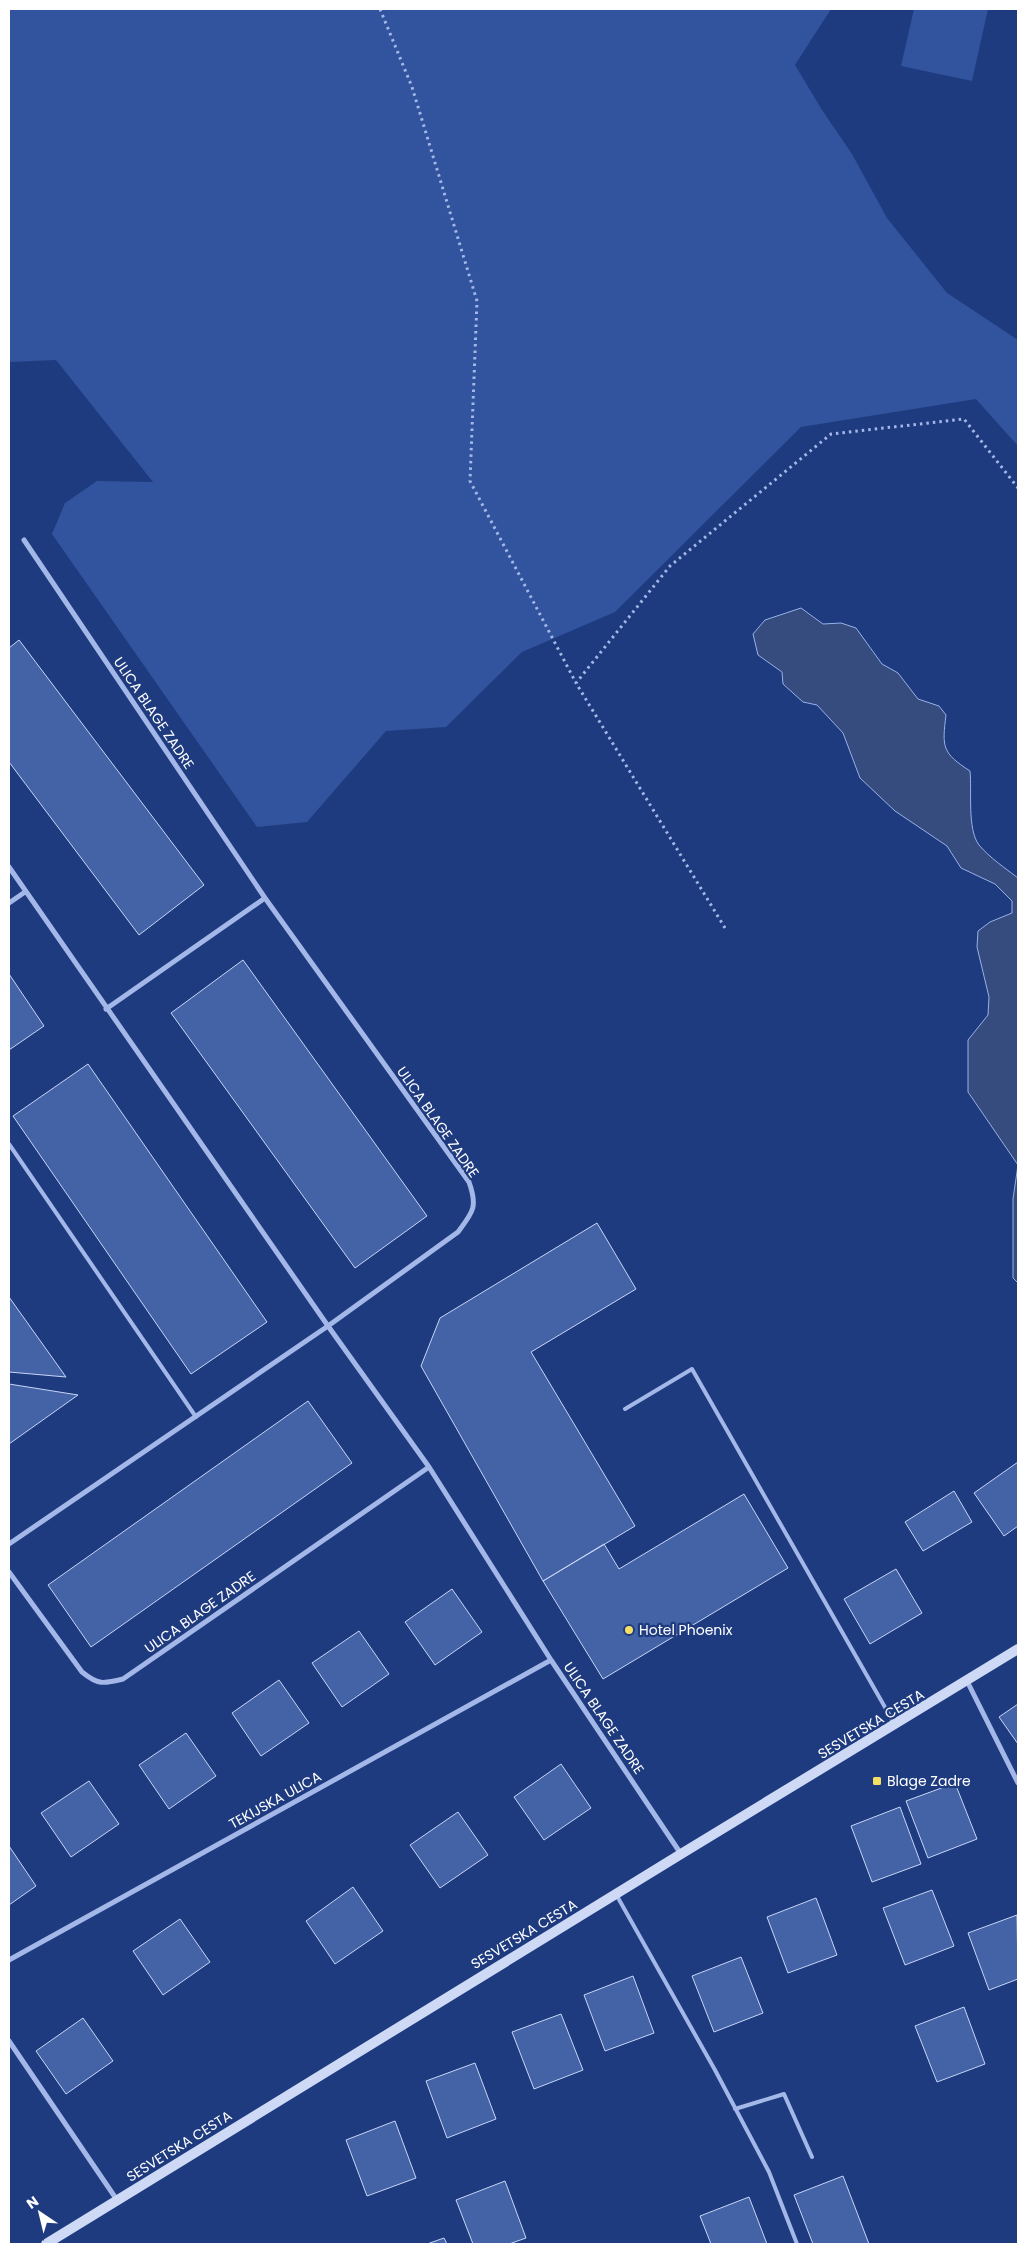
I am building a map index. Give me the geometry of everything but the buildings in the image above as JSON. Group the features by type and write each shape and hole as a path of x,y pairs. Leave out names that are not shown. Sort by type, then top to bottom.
{"main road":[{"name":"SESVETSKA CESTA","path":"46,2244 1018,1649"}],"street":[{"name":"ULICA BLAGE ZADRE","path":"9,1544 328,1326 458,1232 471,1215 475,1199 469,1182 265,898 24,540"},
{"name":"ULICA BLAGE ZADRE","path":"9,867 106,1009 429,1467 551,1660 681,1854"},
{"path":"9,903 25,892"},
{"path":"106,1009 265,898"},
{"name":"ULICA BLAGE ZADRE","path":"9,1572 82,1672 94,1682 108,1683 123,1679 429,1467"},
{"name":"TEKIJSKA ULICA","path":"9,1960 551,1660"},
{"path":"966,1681 1018,1783"},
{"path":"9,2041 117,2200"}],"lane":[{"path":"9,1144 196,1417"},
{"path":"625,1409 692,1369 895,1725"},
{"path":"616,1894 769,2172 797,2244"},
{"path":"735,2109 784,2094 812,2157"}],"path":[{"path":"380,9 412,87 477,301 470,481 576,683 725,928"},
{"path":"576,683 670,566 831,434 964,418 1018,488"}],"shaded area":[{"path":"9,9 831,9 795,65 822,110 852,154 887,218 947,293 1018,340 1018,446 976,399 801,427 615,612 522,652 446,727 386,731 307,822 257,827 52,534 65,503 97,481 153,482 56,360 9,362"},
{"path":"914,9 988,9 972,81 901,66"},
{"path":"801,608 823,624 841,623 856,628 882,664 898,673 918,699 939,706 946,715 944,742 946,748 954,759 970,771 971,820 975,838 988,854 1018,878 1018,1165 968,1092 968,1040 988,1015 989,997 977,947 978,931 990,922 1012,913 1012,901 995,884 961,868 947,846 895,811 860,778 843,733 817,705 803,702 783,684 782,672 758,655 753,634 765,620"},
{"path":"1018,1165 1018,1283 1013,1278 1013,1199"}],"place":[{"name":"Hotel Phoenix","path":"629,1630"},
{"name":"Blage Zadre","path":"877,1781"}]}
